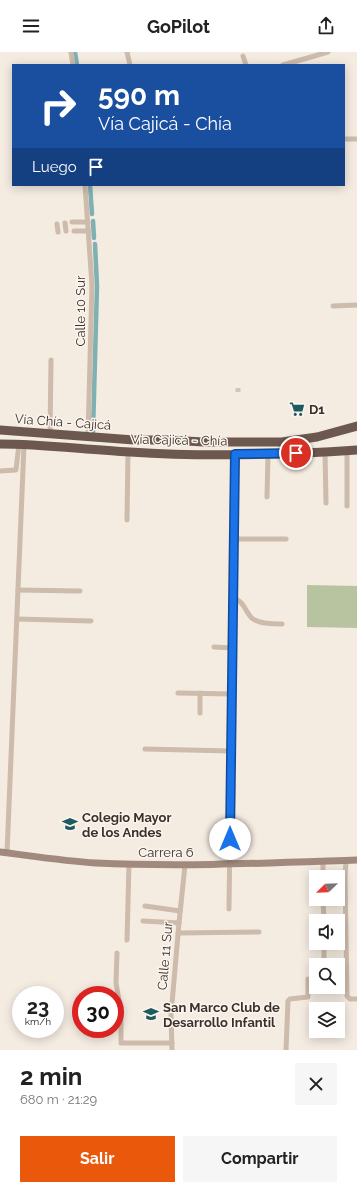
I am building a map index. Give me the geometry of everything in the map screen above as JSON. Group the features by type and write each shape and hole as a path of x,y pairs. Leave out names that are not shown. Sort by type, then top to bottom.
{"highway":[{"name":"Vía Chía - Cajicá","path":"2,432 134,440 282,442 317,437 357,426"},
{"path":"334,432 345,434 357,431"},
{"name":"Vía Cajicá - Chía","path":"0,444 128,452 235,454 325,452 353,449"}],"main road":[{"name":"Carrera 6","path":"3,852 94,863 129,864 185,865 357,860"}],"street":[{"path":"71,52 73,64"},
{"path":"126,52 130,64"},
{"path":"286,64 328,52"},
{"path":"243,56 246,64"},
{"path":"345,139 357,139"},
{"name":"Calle 10 Sur","path":"85,186 92,285 88,437"},
{"path":"88,222 74,222 76,231 89,231"},
{"path":"65,223 66,231"},
{"path":"57,224 58,232"},
{"path":"333,306 357,305"},
{"path":"50,434 51,360"},
{"path":"0,471 16,470 21,445"},
{"path":"3,852 17,619 21,445"},
{"path":"346,506 353,449"},
{"path":"127,520 128,452"},
{"path":"325,452 326,503"},
{"path":"229,909 235,454"},
{"path":"268,454 268,497"},
{"path":"233,539 286,539"},
{"path":"18,590 80,592"},
{"path":"234,599 239,601 254,620 282,624"},
{"path":"17,619 91,621"},
{"path":"214,646 233,648"},
{"path":"178,693 232,694"},
{"path":"200,693 200,713"},
{"path":"145,749 231,751"},
{"path":"346,861 347,996 350,999 357,999"},
{"path":"323,862 323,870"},
{"path":"127,940 129,864"},
{"name":"Calle 11 Sur","path":"172,1050 171,1015 178,923 185,865"},
{"path":"145,906 180,911"},
{"path":"143,921 178,923"},
{"path":"178,933 259,932"},
{"path":"117,953 116,983 121,1012 122,1043 172,1043"},
{"path":"286,1050 288,1001 290,999 308,997 308,979"}],"green space":[{"path":"307,585 357,586 357,628 307,627"}],"waterway":[{"path":"75,52 77,64"},
{"path":"90,186 92,214"},
{"path":"93,221 94,238"},
{"path":"93,432 97,286 95,244"}],"place":[{"name":"D1","path":"297,409"},
{"name":"Colegio Mayor de los Andes","path":"70,824"},
{"name":"San Marco Club de Desarrollo Infantil","path":"151,1014"}],"route":[{"path":"230,839 235,454 296,453"}]}
